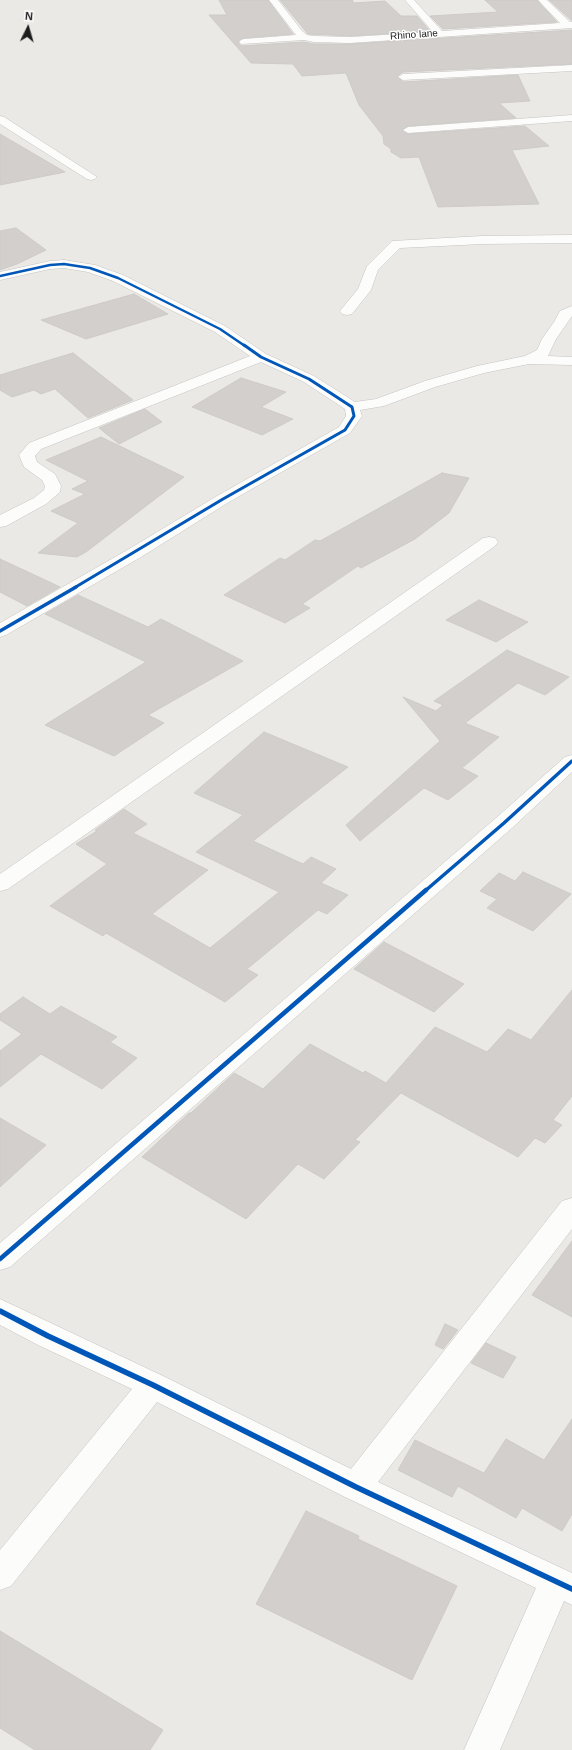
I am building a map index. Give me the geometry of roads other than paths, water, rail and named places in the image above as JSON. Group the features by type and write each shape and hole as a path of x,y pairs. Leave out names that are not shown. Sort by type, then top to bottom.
{"street":[{"path":"273,0 299,33 304,37"},
{"path":"409,0 439,33"},
{"path":"542,0 569,25"},
{"name":"Rhino lane","path":"244,42 304,37 314,40 350,40 569,25"},
{"path":"403,76 572,68"},
{"path":"408,130 572,118"},
{"path":"0,119 91,177"},
{"path":"347,311 364,290 372,269 396,244 572,238"},
{"path":"0,276 50,265 74,264 118,278 220,329 261,356 309,380 352,407 379,403 430,384 529,360 543,353 549,339 561,323 565,314 572,310"},
{"path":"0,522 40,501 52,492 53,486 49,477 30,464 27,455 35,446 261,356"},
{"path":"529,360 572,361"},
{"path":"0,631 135,554 223,499 345,430 354,416 352,407"},
{"path":"0,884 489,542"},
{"path":"0,1259 504,823 572,762"},
{"path":"356,1488 572,1210"},
{"path":"0,1311 48,1336 153,1384 356,1488 564,1585 482,1750"},
{"path":"0,1575 153,1384"}]}
